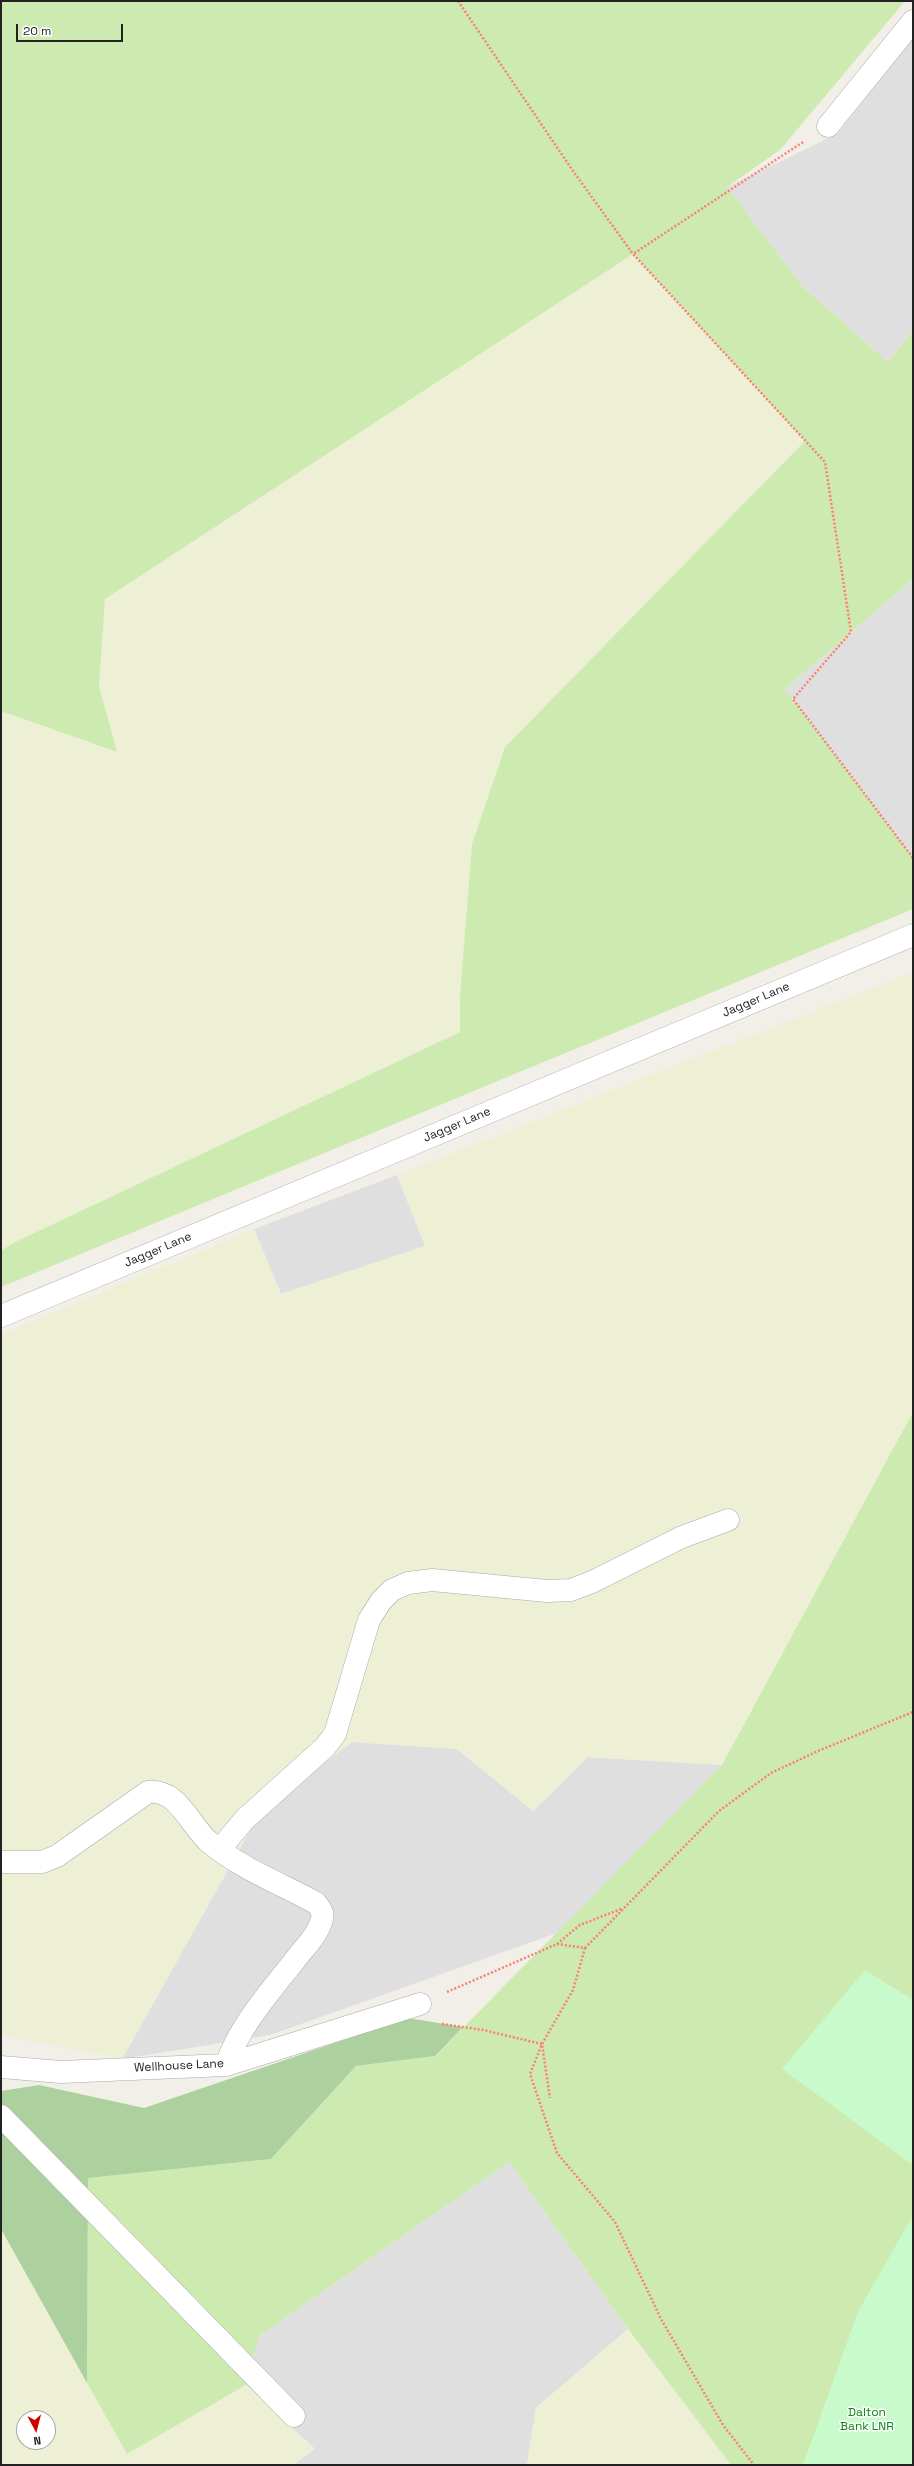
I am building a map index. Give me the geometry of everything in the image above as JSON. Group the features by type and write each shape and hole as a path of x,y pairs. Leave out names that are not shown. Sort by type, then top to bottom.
{"street":[{"path":"828,126 913,22"},
{"name":"Jagger Lane","path":"1,1316 913,935"},
{"path":"220,1849 244,1819 325,1747 335,1734 369,1620 382,1601 392,1590 408,1583 432,1580 546,1591 571,1590 592,1582 682,1537 728,1520"},
{"path":"1,1862 42,1862 57,1856 148,1792 157,1791 175,1801 209,1842 316,1903 322,1910 322,1919 313,1937 241,2032 226,2065"},
{"name":"Wellhouse Lane","path":"1,2067 61,2072 226,2065 420,2004"},
{"path":"1,2116 294,2416"}],"path":[{"path":"458,1 573,171 633,254 825,462 851,632 793,699 913,858"},
{"path":"633,254 828,126"},
{"path":"754,2465 722,2425 660,2319 615,2222 557,2153 530,2074 542,2044 573,1990 585,1948 622,1908 719,1811 771,1773 818,1751 913,1712"},
{"path":"420,2004 557,1944 580,1926 622,1908"},
{"path":"557,1944 585,1948"},
{"path":"439,2023 483,2030 542,2044"},
{"path":"542,2044 550,2098"}],"shaded area":[{"path":"913,38 913,330 888,362 803,287 727,187 837,134"},
{"path":"913,579 913,857 785,689"},
{"path":"397,1175 425,1246 281,1294 254,1229"},
{"path":"352,1742 457,1749 533,1811 588,1757 722,1765 557,1933 270,2035 122,2059 261,1811"},
{"path":"509,2162 628,2329 536,2408 527,2465 292,2465 315,2449 246,2385 259,2336"}],"green space":[{"path":"1,1 905,1 780,150 727,187 803,287 888,362 913,330 913,579 785,689 913,857 913,909 1,1287 1,1251 13,1243 460,1032 460,995 472,844 505,747 805,441 633,254 105,599 99,686 117,752 1,711"},
{"path":"633,254 805,441 505,747 472,844 460,995 460,1032 13,1243 1,1251 1,711 116,752 99,686 105,599"},
{"path":"913,972 913,1412 722,1765 588,1757 533,1811 457,1749 352,1742 261,1811 122,2059 1,2035 1,1334 254,1229 281,1294 425,1246 397,1175"},
{"path":"913,1412 913,2465 731,2465 628,2329 509,2162 259,2336 246,2385 127,2454 87,2383 88,2178 271,2159 356,2066 435,2056 722,1765"},
{"path":"865,1970 913,2000 913,2165 782,2069"},
{"path":"408,2018 463,2027 435,2056 356,2066 271,2159 88,2178 87,2383 1,2229 1,2091 39,2085 144,2108"},
{"name":"Dalton Bank LNR","path":"913,2215 913,2465 803,2465 858,2312"},
{"path":"1,2229 127,2454 246,2385 315,2449 292,2465 1,2465"},
{"path":"628,2329 731,2465 527,2465 536,2408"}]}
